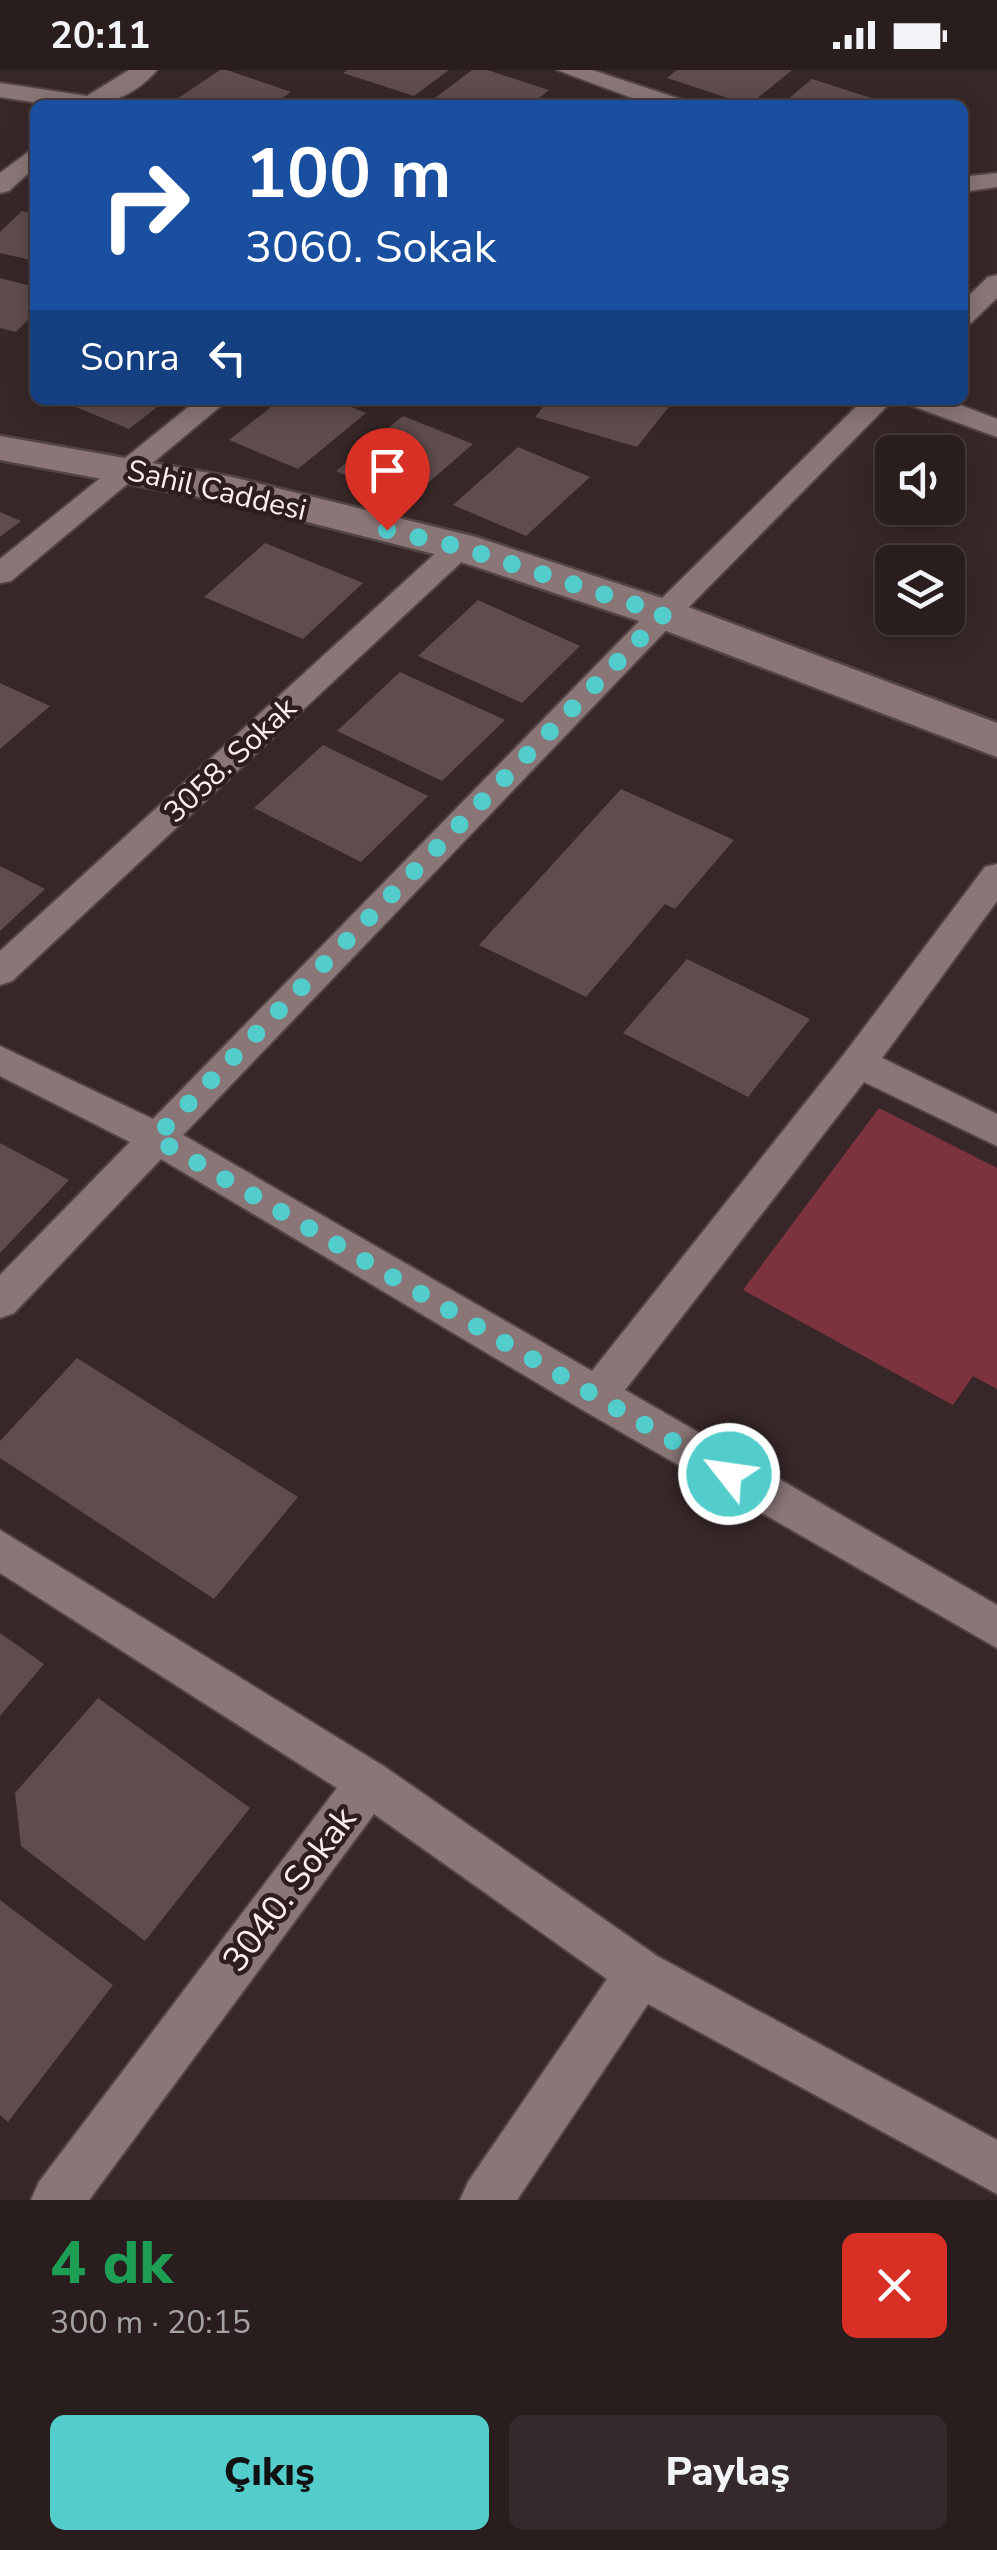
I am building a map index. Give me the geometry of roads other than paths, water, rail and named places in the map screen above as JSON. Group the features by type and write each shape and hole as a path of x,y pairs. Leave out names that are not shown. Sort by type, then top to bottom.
{"street":[{"path":"99,100 145,70"},
{"path":"569,70 610,76 664,100"},
{"path":"579,100 610,76"},
{"path":"0,90 66,100"},
{"path":"0,186 30,159"},
{"path":"968,184 997,180"},
{"path":"968,311 997,283"},
{"path":"0,574 208,405"},
{"path":"0,1301 664,614 874,405"},
{"path":"935,405 997,429"},
{"name":"Sahil Caddesi","path":"0,448 133,469 460,547 664,614 997,741"},
{"name":"3058. Sokak","path":"0,972 460,547"},
{"path":"595,1397 858,1063 997,876"},
{"path":"0,1060 155,1138 997,1628"},
{"path":"858,1063 997,1132"},
{"name":"3040. Sokak","path":"0,1549 368,1783 56,2200"},
{"path":"368,1783 640,1973 997,2168"},
{"path":"486,2200 640,1973"}]}
